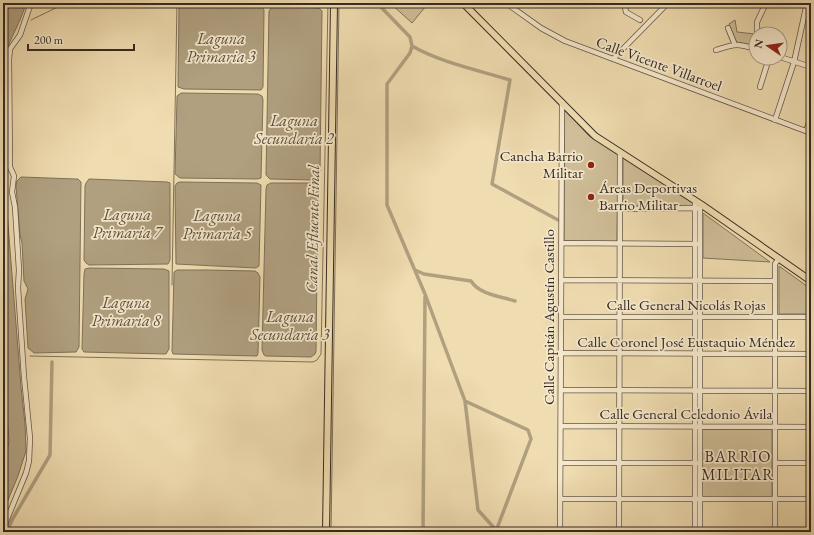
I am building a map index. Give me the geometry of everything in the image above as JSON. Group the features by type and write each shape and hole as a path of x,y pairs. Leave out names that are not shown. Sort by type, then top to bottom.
{"main road":[{"path":"326,532 334,3"},
{"path":"463,3 595,136 695,201 699,207 779,258 811,281"}],"street":[{"path":"3,529 23,482 29,461 30,444 29,411 24,377 18,288 20,270 15,207 12,192 14,176 10,167 8,59 10,49 20,35 31,3"},
{"name":"Calle Vicente Villarroel","path":"506,3 541,28 565,41 808,132"},
{"path":"624,3 626,12 640,20"},
{"path":"613,59 668,3"},
{"path":"757,26 757,22 766,3"},
{"path":"775,120 794,62 809,3"},
{"path":"728,28 735,44"},
{"path":"716,50 735,44 748,46"},
{"path":"788,60 811,67"},
{"path":"760,87 767,66"},
{"name":"Calle Capitán Agustín Castillo","path":"560,532 562,102"},
{"path":"808,132 811,117"},
{"path":"619,532 620,152"},
{"path":"620,209 699,207 697,499 695,532"},
{"path":"561,244 698,244"},
{"path":"775,532 775,264 779,258"},
{"path":"561,280 775,281"},
{"name":"Calle General Nicolás Rojas","path":"561,317 811,317"},
{"name":"Calle Coronel José Eustaquio Méndez","path":"561,353 811,354"},
{"path":"561,390 811,391"},
{"path":"3,420 5,442 3,459"},
{"name":"Calle General Celedonio Ávila","path":"561,426 811,427"},
{"path":"561,462 697,463"},
{"path":"775,462 811,463"},
{"path":"560,499 811,499"},
{"path":"697,499 700,532"}],"shaded area":[{"path":"390,3 422,3 426,6 412,23"},
{"path":"735,20 737,32 748,33 748,44 736,42 729,24"},
{"name":"Áreas Deportivas Barrio Militar","path":"564,109 589,136 618,153 617,242 564,241"},
{"name":"Áreas Deportivas Barrio Militar","path":"623,157 693,203 692,206 623,206"},
{"path":"703,213 770,262 703,258"},
{"path":"779,266 811,289 811,314 779,314"},
{"path":"702,429 772,429 772,497 702,497"}],"water":[{"path":"10,3 26,3 4,57 3,161 3,8 4,19"},
{"name":"Laguna Primaria 3","path":"182,4 261,6 264,10 263,87 261,90 184,89 178,87 179,8"},
{"name":"Laguna Secundaria 2","path":"272,7 319,8 322,11 320,173 318,178 314,180 270,179 266,175 269,11"},
{"path":"181,93 258,94 262,96 261,178 180,178 175,174 177,96"},
{"path":"3,162 26,451 18,476 3,512 3,472 9,441 3,368"},
{"path":"21,177 78,179 81,182 79,347 76,352 34,353 28,348 25,299 28,289 24,281 16,186 17,181"},
{"name":"Laguna Primaria 7","path":"89,179 170,183 170,260 168,264 89,265 86,263 84,260 85,186"},
{"name":"Laguna Primaria 5","path":"180,182 257,183 261,185 259,266 256,268 176,264 175,186"},
{"name":"Laguna Secundaria 3","path":"271,183 314,183 318,187 316,351 311,357 266,356 262,350 266,189 267,185"},
{"name":"Laguna Primaria 8","path":"85,269 164,269 169,271 169,349 166,354 84,352 82,349 84,274"},
{"path":"177,270 255,271 258,273 260,277 257,356 173,354 174,272"}],"waterway":[{"path":"31,20 66,3"},
{"path":"172,285 177,3"},
{"name":"Canal Efluente Final","path":"30,356 313,362 317,360 321,354 328,3"},
{"path":"331,532 339,3"},
{"path":"377,3 410,37 412,46 410,53 387,84 387,205 425,294 465,401 478,510 496,530 495,532"},
{"path":"412,46 448,62 510,80 492,184 558,220"},
{"path":"415,270 424,274 471,281 475,286 485,292 515,301"},
{"path":"423,532 425,297"},
{"path":"7,532 12,520 50,455 52,362"},
{"path":"465,401 528,430 531,439 496,531"}],"place":[{"name":"Cancha Barrio Militar","path":"591,165"},
{"name":"Áreas Deportivas Barrio Militar","path":"591,197"}],"district":[{"name":"BARRIO MILITAR","path":"738,465"}]}
